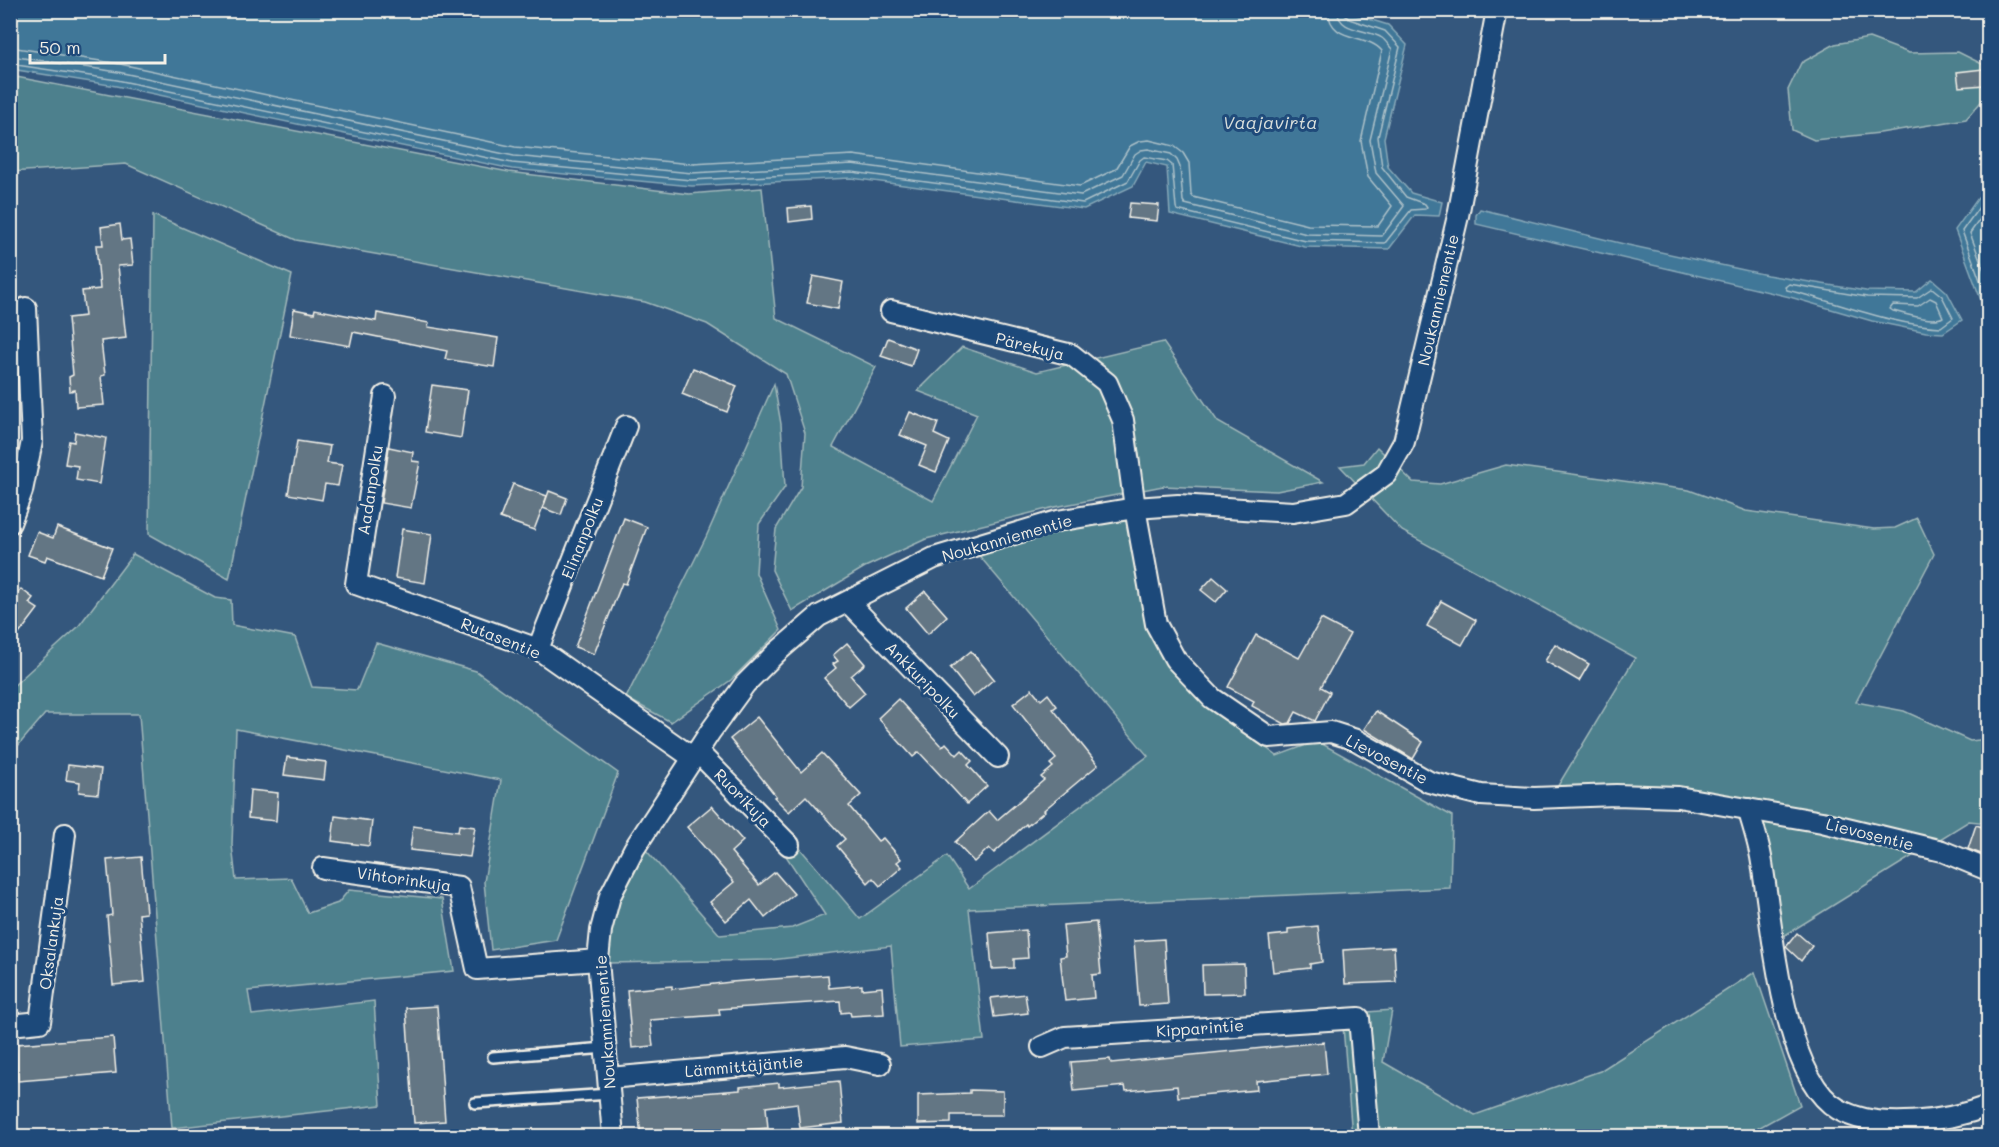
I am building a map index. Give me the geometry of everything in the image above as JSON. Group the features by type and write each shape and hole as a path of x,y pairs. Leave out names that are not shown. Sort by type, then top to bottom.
{"street":[{"name":"Noukanniementie","path":"614,1137 598,960 601,930 610,896 634,849 695,754 745,684 819,616 934,558 1057,521 1134,508 1178,505 1293,512 1346,503 1386,474 1404,442 1415,397 1458,216 1497,10"},
{"path":"10,523 22,491 32,441 27,308"},
{"name":"Pärekuja","path":"891,311 1071,355 1107,383 1123,420 1134,508"},
{"name":"Aadanpolku","path":"356,584 385,396"},
{"name":"Elinanpolku","path":"538,650 626,426"},
{"name":"Lievosentie","path":"1134,508 1156,624 1175,659 1212,698 1269,736 1331,732 1356,741 1429,782 1481,795 1534,798 1616,795 1678,797 1822,822 1942,851 1989,870"},
{"name":"Rutasentie","path":"356,584 538,650 695,754"},
{"name":"Ankkuripolku","path":"848,602 998,758"},
{"name":"Ruorikuja","path":"695,754 789,845"},
{"path":"1748,809 1761,855 1783,995 1796,1049 1814,1086 1836,1108 1858,1118 1893,1122 1928,1121 1956,1116 1989,1106"},
{"name":"Oksalankuja","path":"10,1025 40,1022 66,834"},
{"name":"Vihtorinkuja","path":"323,868 459,886 477,969 598,960"},
{"name":"Kipparintie","path":"1042,1047 1065,1037 1359,1018 1369,1137"},
{"name":"Lämmittäjäntie","path":"609,1086 844,1057 880,1064"}],"lane":[{"path":"493,1057 606,1048"},
{"path":"475,1103 609,1086"}],"green space":[{"path":"1869,38 1909,53 1958,52 1988,67 1987,95 1966,119 1880,133 1814,140 1792,130 1788,90 1801,63 1835,44"},
{"path":"11,76 509,172 689,194 762,188 776,318 876,367 833,447 933,501 977,414 918,391 962,347 1037,372 1163,342 1218,422 1323,482 1277,491 1163,486 1055,507 926,539 865,567 792,611 772,570 776,529 801,487 805,433 786,374 707,324 645,302 296,240 126,164 11,172"},
{"path":"153,215 292,275 229,579 149,534"},
{"path":"774,384 781,424 785,487 759,524 756,573 781,630 731,680 671,722 626,698 706,537"},
{"path":"1377,447 1413,482 1440,484 1506,465 1689,490 1746,511 1874,529 1895,528 1917,518 1934,554 1856,702 1904,711 1970,741 1988,739 1988,823 1969,821 1782,937 1761,821 1556,789 1635,658 1402,531 1340,466 1364,463"},
{"path":"1128,515 1151,627 1208,704 1277,756 1317,741 1452,816 1450,888 969,909 984,1040 900,1047 891,946 771,960 609,963 610,927 617,898 645,849 720,935 792,928 825,915 786,856 798,846 860,919 947,856 969,889 1148,756 976,552 1060,528"},
{"path":"133,554 215,598 231,600 232,625 295,637 312,687 357,690 376,643 476,671 618,773 556,940 491,950 484,882 501,780 236,729 232,845 236,880 291,878 308,913 338,903 349,890 442,899 454,971 248,991 252,1015 374,1001 381,1105 172,1128 139,714 45,714 11,754 11,688 78,627"},
{"path":"1755,972 1800,1105 1744,1136 1352,1136 1342,1014 1392,1010 1383,1062 1475,1115 1600,1071"}],"water":[{"name":"Vaajavirta","path":"10,11 1343,11 1388,25 1407,45 1384,138 1388,167 1411,193 1442,202 1439,216 1415,215 1389,249 1305,247 1170,214 1167,167 1146,162 1133,186 1084,209 851,178 692,186 512,169 116,86 11,69"},
{"path":"1988,193 1988,319 1955,230 1978,198"},
{"path":"1480,209 1628,245 1767,275 1866,291 1916,292 1932,279 1947,292 1962,320 1943,333 1926,332 1872,321 1790,297 1476,224 1476,215"}],"building":[{"path":"1983,69 1984,85 1959,87 1957,72"},
{"path":"1130,203 1159,205 1157,221 1128,218"},
{"path":"811,206 812,219 789,222 788,208"},
{"path":"120,224 122,240 130,239 133,265 118,266 126,338 101,341 105,375 101,376 104,405 76,407 75,390 70,391 69,377 73,375 68,318 85,316 82,291 100,289 96,245 103,245 101,227"},
{"path":"813,276 843,282 838,309 807,303"},
{"path":"294,309 314,313 315,309 376,321 377,313 429,323 428,327 498,338 494,367 445,359 447,351 353,332 350,346 290,335"},
{"path":"888,338 917,349 911,366 881,356"},
{"path":"693,368 737,386 727,412 682,394"},
{"path":"432,385 468,390 461,438 425,432"},
{"path":"910,412 938,423 934,434 949,441 936,472 919,465 927,446 900,435"},
{"path":"75,432 106,438 99,484 76,480 78,466 65,464 69,441 74,442"},
{"path":"297,441 330,446 327,463 342,465 338,486 325,484 322,500 288,494"},
{"path":"389,447 413,452 412,461 420,462 411,508 381,503"},
{"path":"513,484 547,496 534,530 500,518"},
{"path":"549,491 567,498 561,515 543,508"},
{"path":"624,518 647,527 626,584 622,583 594,654 575,647"},
{"path":"57,527 112,548 101,576 47,556 45,561 28,555 37,532 53,538"},
{"path":"402,529 432,534 425,583 395,578"},
{"path":"1213,577 1227,589 1216,602 1201,590"},
{"path":"21,589 33,598 29,603 38,609 19,634 10,628 10,602"},
{"path":"925,591 947,616 928,634 906,608"},
{"path":"1441,601 1476,620 1462,645 1427,626"},
{"path":"1321,619 1350,634 1321,687 1330,692 1315,721 1296,712 1290,723 1285,724 1252,706 1254,701 1228,687 1256,635 1299,658"},
{"path":"847,643 865,664 851,676 865,693 849,707 824,678 836,668 833,664 838,661 833,655"},
{"path":"1555,644 1589,664 1579,681 1545,661"},
{"path":"971,651 994,679 973,697 950,668"},
{"path":"1032,689 1041,700 1048,694 1057,706 1053,709 1098,765 994,853 989,848 974,862 955,842 989,811 997,820 1044,780 1041,777 1053,767 1050,764 1056,759 1013,704"},
{"path":"898,699 942,747 946,743 957,755 962,750 972,761 968,765 987,786 967,804 919,752 913,757 878,718"},
{"path":"1376,711 1423,742 1413,759 1364,729"},
{"path":"757,717 801,772 822,753 861,795 849,806 878,841 883,838 901,859 897,862 902,867 880,886 873,878 868,883 837,846 845,839 806,796 789,812 774,797 776,796 730,739"},
{"path":"287,757 326,762 324,780 284,775"},
{"path":"68,765 101,769 98,794 79,792 80,782 66,780"},
{"path":"250,790 278,793 276,821 248,818"},
{"path":"712,806 743,841 731,852 759,885 775,872 794,894 765,918 751,900 726,921 710,902 734,882 687,827"},
{"path":"335,816 372,821 369,846 332,841"},
{"path":"459,825 475,827 470,857 410,850 413,826 458,832"},
{"path":"1976,825 1989,829 1989,857 1968,849"},
{"path":"141,857 146,913 139,914 145,982 113,985 107,916 112,915 107,860"},
{"path":"1096,922 1101,974 1092,975 1094,998 1065,1001 1060,957 1066,956 1063,925"},
{"path":"1318,926 1322,962 1310,964 1310,968 1273,972 1269,936 1288,934 1288,929"},
{"path":"1026,930 1028,958 1014,959 1014,968 992,969 989,933"},
{"path":"1797,933 1812,946 1801,961 1786,947"},
{"path":"1164,939 1168,1004 1139,1006 1134,941"},
{"path":"1394,947 1396,982 1345,984 1343,950"},
{"path":"1244,964 1245,993 1203,994 1202,965"},
{"path":"828,975 829,988 862,985 862,989 882,987 884,1014 851,1016 850,1012 841,1013 840,1001 719,1009 720,1015 650,1020 653,1046 632,1048 627,990 672,986 672,989"},
{"path":"1025,994 1028,1013 994,1017 991,998"},
{"path":"437,1006 445,1121 414,1123 406,1008"},
{"path":"113,1037 116,1073 18,1081 16,1044"},
{"path":"1324,1042 1327,1074 1256,1081 1257,1090 1178,1097 1177,1086 1126,1091 1125,1086 1074,1091 1071,1062 1110,1059 1111,1063"},
{"path":"839,1081 843,1123 800,1128 797,1103 766,1107 768,1128 667,1137 641,1137 637,1098 740,1090 740,1087 779,1083 779,1087"},
{"path":"970,1090 1003,1091 1003,1115 951,1115 951,1123 918,1124 918,1095 970,1093"}]}
